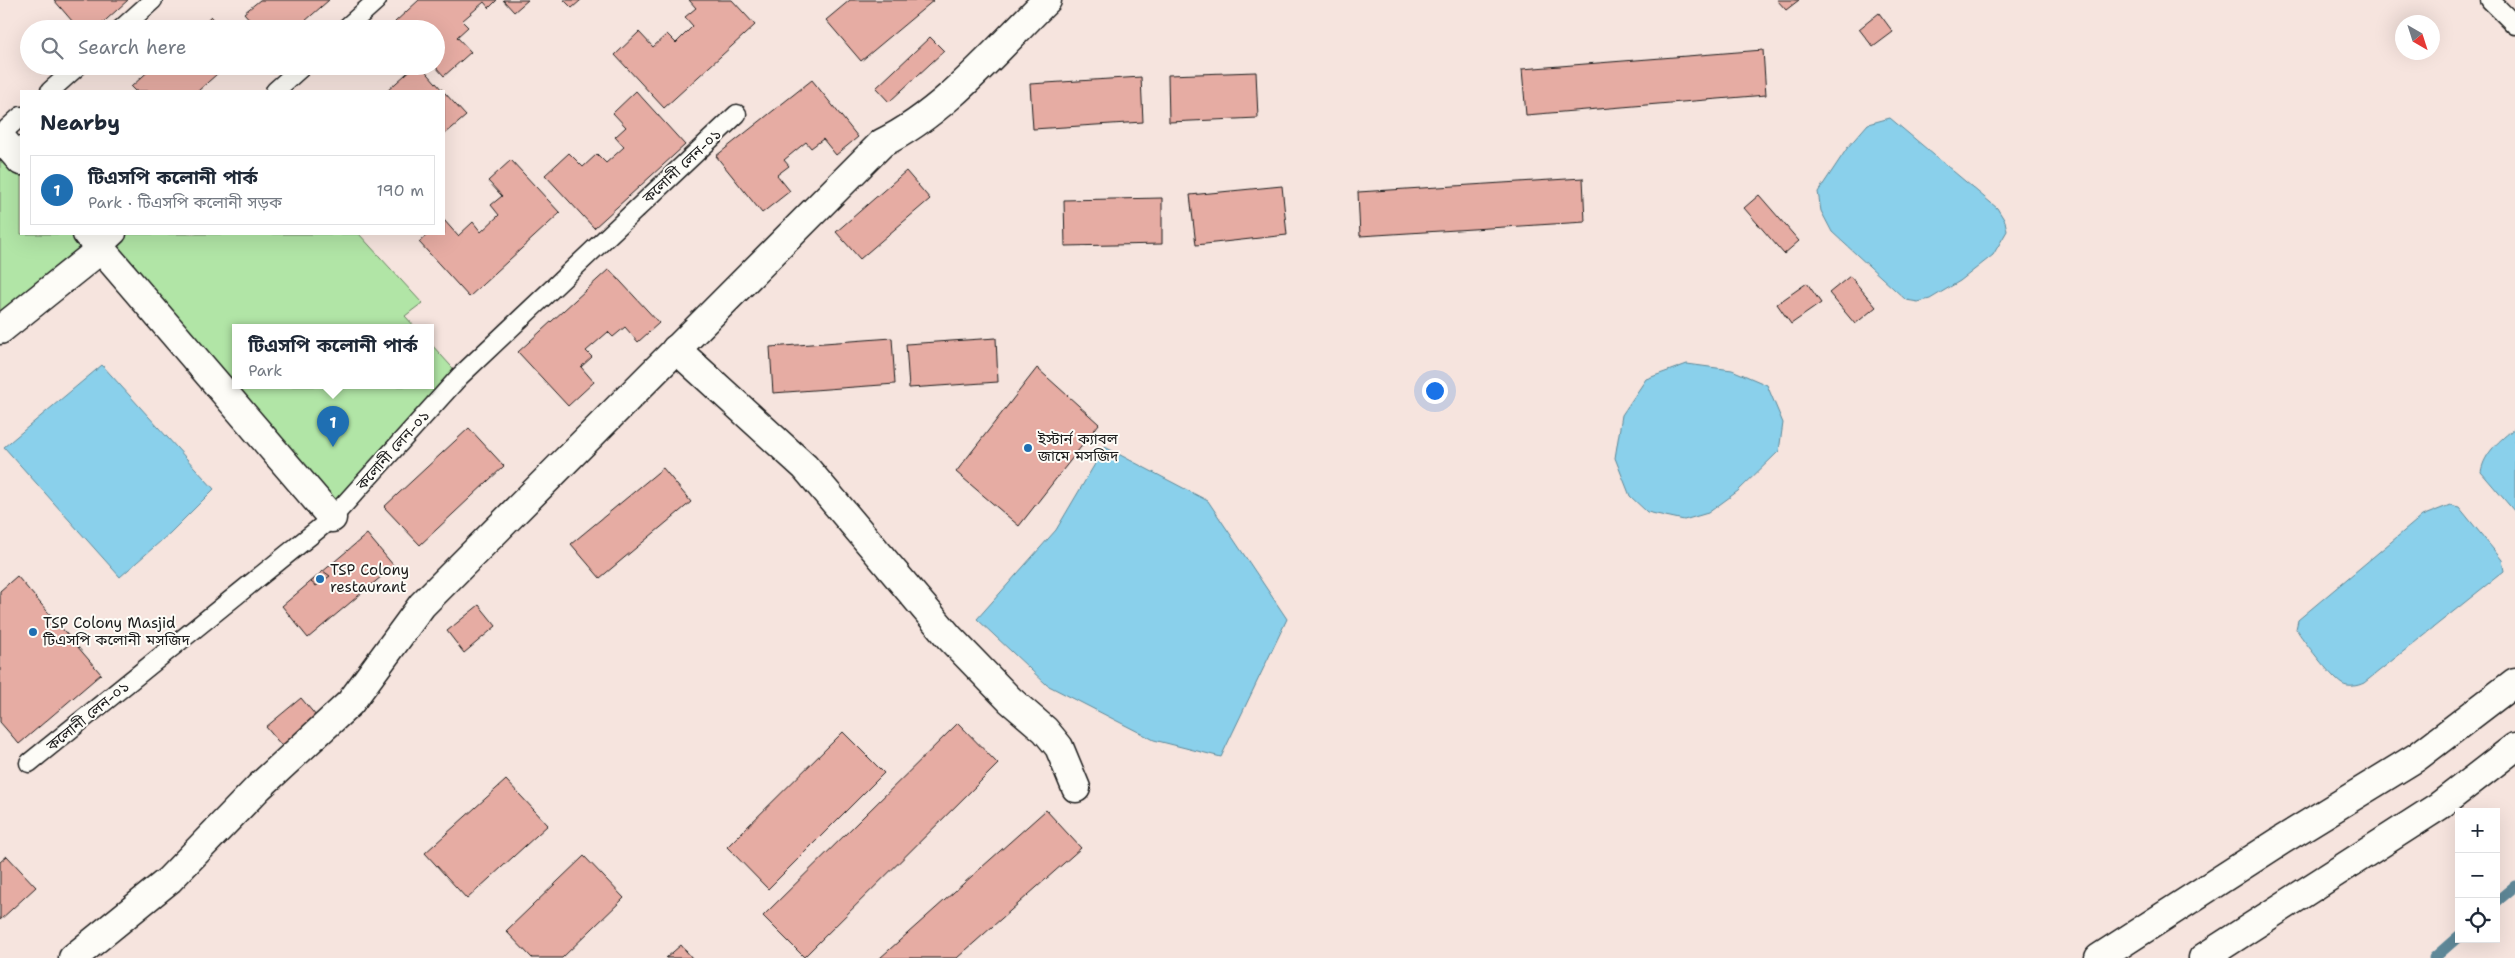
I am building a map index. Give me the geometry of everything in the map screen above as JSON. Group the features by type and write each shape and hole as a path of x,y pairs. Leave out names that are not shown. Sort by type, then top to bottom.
{"street":[{"path":"73,958 169,880 259,787 350,703 422,605 882,143 907,130 938,106 1047,0"},
{"path":"0,136 20,160"},
{"path":"0,330 102,239 332,518"},
{"path":"676,349 805,467 949,637 1059,747 1076,788"},
{"path":"2099,958 2282,840 2417,757 2515,682"},
{"path":"2203,958 2439,806 2515,747"}],"lane":[{"path":"130,20 153,0"},
{"path":"354,20 376,0"},
{"path":"2490,0 2515,25"},
{"path":"51,90 68,75"},
{"path":"276,90 293,75"},
{"name":"কলোনী লেন-০১","path":"30,763 332,518 460,376 737,114"},
{"path":"0,136 20,117"}],"green space":[{"path":"0,138 20,161 20,235 360,235 422,303 405,316 412,324 232,324 232,389 434,389 434,347 460,376 332,518 101,249 0,328"}],"water":[{"path":"1890,118 1997,208 2005,221 2007,231 1993,255 1960,281 1930,299 1918,302 1906,300 1832,232 1821,211 1818,192 1848,147 1868,124"},
{"path":"1687,364 1732,370 1767,385 1783,423 1779,451 1738,491 1708,513 1684,520 1647,512 1630,496 1615,458 1622,415 1646,379"},
{"path":"102,365 214,489 170,533 120,577 4,447"},
{"path":"2515,428 2515,512 2481,472 2489,453 2498,442"},
{"path":"1105,447 1208,501 1287,619 1221,757 1154,740 1047,685 977,619 1056,530"},
{"path":"2450,505 2459,507 2502,560 2504,571 2364,683 2353,686 2342,684 2324,666 2296,629 2298,620 2422,516"}],"building":[{"path":"54,0 128,0 106,20 71,20"},
{"path":"260,0 329,0 306,20 250,20 244,13"},
{"path":"419,0 497,0 489,8 484,2 462,21 468,27 457,37 471,52 444,76 445,20 397,20"},
{"path":"503,0 528,0 514,12"},
{"path":"564,0 581,0 572,8"},
{"path":"689,0 732,0 755,25 664,108 615,55 639,32 653,47 667,34 676,43 693,26 685,17 696,8"},
{"path":"850,0 934,0 861,61 826,20"},
{"path":"1777,0 1799,0 1786,10"},
{"path":"1879,13 1893,32 1873,47 1859,29"},
{"path":"930,37 944,51 889,102 876,88"},
{"path":"1763,50 1766,95 1526,115 1522,69"},
{"path":"1256,72 1258,118 1169,122 1168,75"},
{"path":"144,75 216,75 199,90 134,90 131,87"},
{"path":"405,75 429,75 442,90 388,90"},
{"path":"1141,77 1143,122 1033,129 1030,84"},
{"path":"812,80 858,137 836,155 823,139 811,148 806,142 784,160 789,166 777,175 790,191 762,213 716,156"},
{"path":"636,91 685,145 594,228 545,175 569,153 583,167 597,154 606,163 624,147 615,137 626,127 613,113"},
{"path":"445,93 466,116 445,134"},
{"path":"511,160 560,213 469,297 419,242 427,235 445,235 445,221 458,236 473,222 481,232 499,215 491,205 502,196 488,181"},
{"path":"906,171 930,199 860,259 836,232"},
{"path":"1583,178 1585,222 1360,236 1358,192"},
{"path":"1282,186 1287,235 1196,245 1190,195"},
{"path":"1759,195 1799,241 1784,254 1744,208"},
{"path":"1162,198 1162,244 1065,246 1064,200"},
{"path":"609,269 659,323 638,342 625,327 613,337 608,332 586,351 592,357 581,367 594,382 568,406 518,352"},
{"path":"1850,276 1876,307 1855,324 1829,293"},
{"path":"1807,283 1821,303 1791,324 1777,304"},
{"path":"892,338 895,384 773,393 770,347"},
{"path":"996,338 998,382 909,388 906,344"},
{"name":"ইস্টার্ন ক্যাবল জামে মসজিদ","path":"1037,368 1099,424 1019,526 956,472"},
{"path":"469,428 504,466 420,545 384,507"},
{"path":"663,468 691,502 600,578 571,544"},
{"path":"367,534 394,566 308,638 282,606"},
{"name":"TSP Colony restaurant","path":"323,571 330,576 316,586 311,582"},
{"name":"TSP Colony Masjid টিএসপি কলোনী মসজিদ","path":"17,576 101,674 19,744 0,722 0,591"},
{"path":"479,605 496,626 464,653 447,631"},
{"path":"301,698 322,723 287,752 266,727"},
{"path":"958,723 998,764 804,957 763,916"},
{"path":"843,732 884,773 768,889 727,847"},
{"path":"506,780 548,825 467,899 425,853"},
{"path":"1046,810 1081,848 957,958 880,958"},
{"path":"7,856 36,887 0,920 0,862"},
{"path":"584,856 624,898 562,958 532,958 506,931"},
{"path":"681,945 692,958 666,958"}],"waterway":[{"path":"2500,899 2515,886"},
{"path":"2434,958 2455,940"}],"place":[{"name":"টিএসপি কলোনী পার্ক","path":"333,447"},
{"name":"ইস্টার্ন ক্যাবল জামে মসজিদ","path":"1028,448"},
{"name":"TSP Colony restaurant","path":"320,579"},
{"name":"TSP Colony Masjid টিএসপি কলোনী মসজিদ","path":"33,632"}]}
